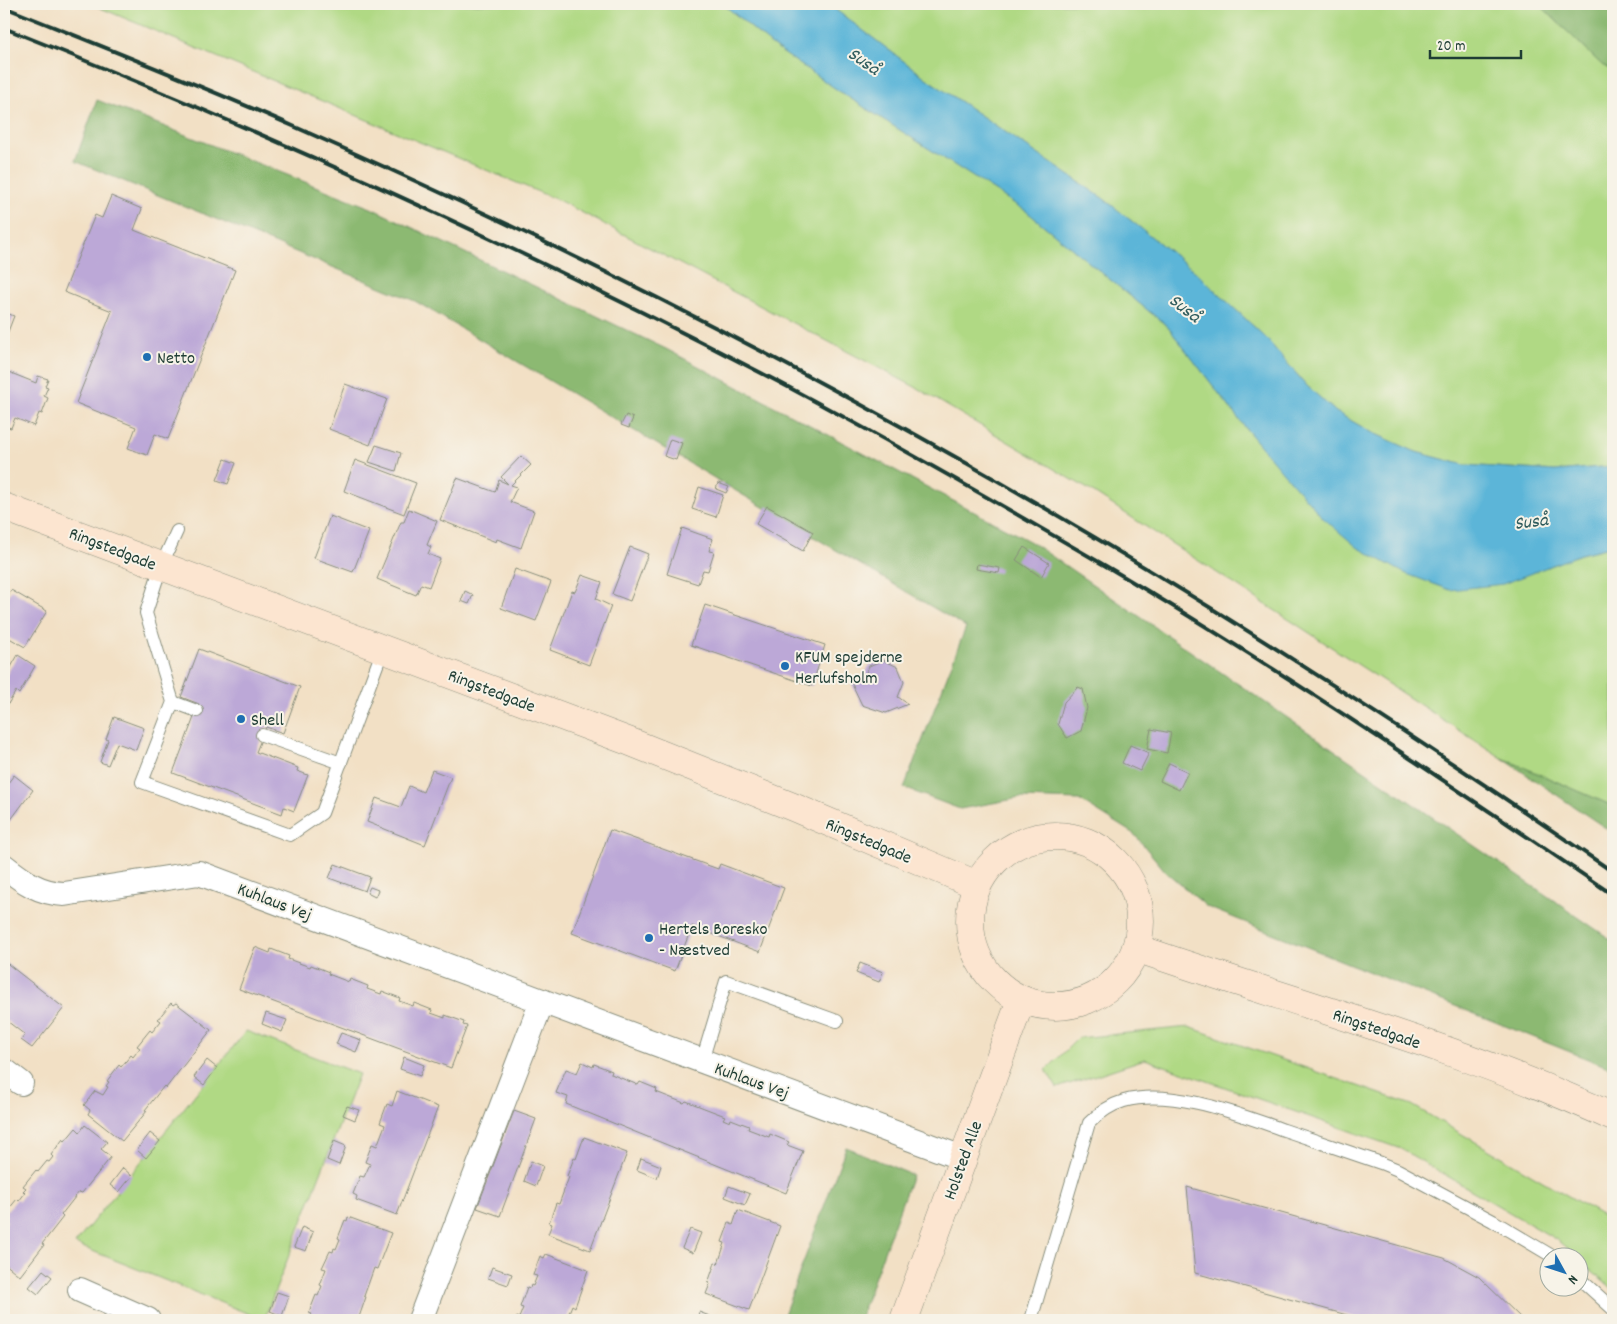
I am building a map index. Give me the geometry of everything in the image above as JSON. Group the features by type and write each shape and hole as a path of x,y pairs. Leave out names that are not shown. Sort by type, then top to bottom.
{"street":[{"name":"Ringstedgade","path":"4,507 628,741 766,796 977,885"},
{"path":"1044,836 1072,837 1099,848 1121,866 1135,891 1140,919 1136,948 1123,973 1102,992 1076,1004 1048,1007 1021,1000 998,986 980,964 970,939 969,911 977,885 993,862 1016,844 1044,836"},
{"name":"Kuhlaus Vej","path":"4,866 32,886 53,894 64,894 199,873 962,1158"},
{"name":"Ringstedgade","path":"1136,948 1478,1062 1562,1094 1613,1117"},
{"name":"Holsted Alle","path":"904,1320 1021,1000"},
{"path":"420,1320 542,1001"},
{"path":"80,1290 148,1320"}],"lane":[{"path":"177,531 161,566 146,613 173,702 142,782 290,835 322,813 383,649"},
{"path":"173,702 197,711"},
{"path":"262,735 341,763"},
{"path":"702,1061 726,981 838,1021"},
{"path":"1031,1320 1089,1123 1100,1112 1114,1105 1137,1099 1162,1098 1215,1106 1381,1163 1398,1170 1501,1225 1540,1249"},
{"path":"1590,1288 1613,1310"}],"green space":[{"path":"91,4 723,4 773,46 842,93 1026,211 1167,326 1248,431 1324,519 1581,554 1613,546 1613,806 1502,758 1088,489 917,388 560,201"},
{"path":"828,4 1539,4 1602,65 1613,71 1613,466 1555,471 1465,465 1416,452 1371,432 1336,412 1307,386 1264,336 1192,269 1104,199 930,81"},
{"path":"1539,4 1613,4 1613,71 1602,65"},
{"path":"97,100 371,208 666,349 1031,542 1613,941 1613,1069 1207,907 1166,872 1134,834 1079,800 1020,798 960,809 904,788 966,627 415,301 75,161"},
{"path":"1502,758 1613,806 1613,833"},
{"path":"1189,1027 1412,1105 1613,1222 1613,1289 1590,1269 1590,1246 1564,1246 1557,1240 1401,1149 1145,1059 1057,1088 1046,1070 1078,1038"},
{"path":"246,1031 359,1074 264,1320 75,1244"},
{"path":"846,1147 912,1175 859,1320 782,1320"}],"water":[{"name":"Suså","path":"723,4 828,4 930,81 1104,199 1192,269 1264,336 1307,386 1336,412 1371,432 1416,452 1465,465 1555,471 1613,466 1613,546 1581,554 1503,584 1450,590 1404,573 1357,547 1324,519 1285,475 1248,431 1167,326 1026,211 842,93 773,46"}],"building":[{"name":"Netto","path":"111,196 142,209 134,230 235,270 168,439 155,434 147,455 128,448 136,427 76,403 112,311 64,292 95,215 102,218"},
{"path":"4,312 14,316 4,342"},
{"path":"6,371 36,383 38,376 48,379 45,386 48,387 44,396 48,398 42,414 39,413 34,426 15,418 11,428 4,426 4,376"},
{"path":"345,384 387,399 370,445 329,429"},
{"path":"626,415 633,418 629,428 621,425"},
{"path":"670,439 682,443 676,460 664,456"},
{"path":"376,445 401,453 396,471 369,462"},
{"path":"521,456 531,465 511,485 517,487 510,502 534,511 521,548 497,539 496,542 440,520 457,478 495,492 499,480 508,484 501,477"},
{"path":"225,459 236,463 228,484 217,480"},
{"path":"355,460 416,483 404,514 344,491"},
{"path":"718,483 729,487 726,493 716,489"},
{"path":"699,487 723,495 716,517 692,509"},
{"path":"767,506 813,532 803,551 756,524"},
{"path":"409,509 437,521 427,545 431,547 428,554 440,559 429,587 421,584 416,595 377,579 401,522 404,522"},
{"path":"330,516 369,531 353,572 314,558"},
{"path":"682,528 713,539 709,551 714,552 708,571 703,570 698,584 667,574"},
{"path":"630,547 648,554 630,601 612,594"},
{"path":"1024,547 1049,563 1041,577 1016,560"},
{"path":"977,564 1000,568 999,573 976,569"},
{"path":"515,569 551,582 536,621 501,608"},
{"path":"582,575 602,582 596,599 611,606 589,665 550,650 572,591 575,592"},
{"path":"11,590 47,611 25,647 4,635 4,602"},
{"path":"465,591 473,595 469,604 461,601"},
{"name":"KFUM spejderne Herlufsholm","path":"705,605 825,645 812,686 691,645"},
{"path":"199,649 300,687 283,733 266,727 256,752 298,768 297,771 308,775 294,811 284,807 282,814 173,773 199,704 181,697"},
{"path":"18,655 35,666 19,694 16,691 8,704 4,701 4,679"},
{"path":"883,660 898,667 904,682 898,697 908,704 886,713 862,705 851,682 862,681 869,666"},
{"path":"1078,687 1083,689 1087,708 1081,731 1067,738 1058,724 1064,702"},
{"path":"114,717 144,728 136,750 117,743 108,765 100,762"},
{"path":"1151,729 1171,733 1167,753 1147,749"},
{"path":"1130,745 1149,753 1140,771 1122,763"},
{"path":"1169,763 1188,772 1179,790 1160,781"},
{"path":"432,770 451,777 425,845 367,822 376,798 401,807 409,786 423,792"},
{"path":"14,775 33,790 4,829 4,788"},
{"path":"610,830 718,869 720,864 784,888 760,952 692,926 675,971 572,933"},
{"path":"335,864 370,877 365,891 329,878"},
{"path":"370,887 378,890 375,897 367,893"},
{"path":"255,947 270,953 271,949 289,956 288,959 310,967 311,965 349,982 350,979 368,986 367,989 381,994 382,991 400,998 399,1001 413,1006 414,1003 432,1010 431,1013 445,1018 445,1015 464,1022 463,1025 467,1026 451,1068 239,989"},
{"path":"4,961 64,1008 32,1048 21,1040 25,1035 7,1021 4,1024"},
{"path":"860,963 883,972 879,982 856,973"},
{"path":"171,1003 173,1005 176,1003 211,1030 166,1088 164,1086 145,1110 147,1111 122,1141 88,1114 90,1110 84,1105 95,1091 103,1095 108,1087 106,1086 109,1082 107,1081 119,1065 121,1067 131,1055 133,1057 140,1048 137,1046 150,1030 152,1032 161,1021 158,1019"},
{"path":"266,1013 287,1020 282,1032 262,1024"},
{"path":"341,1033 361,1040 356,1052 336,1044"},
{"path":"404,1057 424,1065 420,1076 400,1069"},
{"path":"207,1060 217,1068 204,1085 194,1077"},
{"path":"582,1062 593,1067 594,1064 612,1071 611,1074 638,1085 640,1082 657,1089 656,1092 725,1116 723,1119 730,1122 731,1119 749,1126 748,1129 769,1137 770,1134 789,1142 787,1145 803,1151 786,1193 566,1104 568,1097 556,1093 566,1069 577,1073"},
{"path":"397,1091 438,1107 397,1215 356,1200 357,1196 353,1194 360,1176 364,1177 370,1164 365,1162 372,1144 377,1146 385,1125 380,1123 387,1104 392,1106"},
{"path":"347,1106 359,1110 355,1120 343,1115"},
{"path":"514,1111 536,1119 500,1216 477,1208"},
{"path":"85,1125 107,1142 101,1149 111,1157 82,1193 79,1192 61,1215 63,1217 20,1276 4,1263 4,1225 7,1221 4,1219 7,1216 4,1215 17,1199 19,1201 25,1193 23,1191 26,1188 23,1186 36,1170 38,1172 47,1161 49,1162 53,1157 51,1155 63,1139 65,1141 76,1128 80,1132"},
{"path":"150,1133 160,1141 146,1158 137,1150"},
{"path":"584,1137 627,1153 590,1250 548,1234 552,1224 549,1223 556,1203 559,1204 569,1177 567,1176"},
{"path":"334,1141 346,1146 339,1165 327,1160"},
{"path":"641,1158 661,1166 657,1178 637,1170"},
{"path":"531,1161 543,1166 536,1186 524,1181"},
{"path":"123,1168 132,1176 119,1192 110,1185"},
{"path":"729,1186 750,1194 745,1205 725,1197"},
{"path":"1187,1187 1444,1258 1479,1277 1523,1320 1365,1320 1195,1273"},
{"path":"738,1210 780,1226 749,1310 706,1294 715,1263 718,1264 725,1243 722,1242 729,1223 733,1225"},
{"path":"348,1217 391,1233 377,1269 374,1268 358,1320 313,1320 310,1317 312,1314 309,1313 316,1295 318,1296 322,1286 320,1285 326,1269 322,1268 330,1251 333,1252 334,1248 336,1249 340,1239 338,1238"},
{"path":"302,1227 313,1232 306,1251 294,1247"},
{"path":"690,1229 701,1233 693,1253 682,1248"},
{"path":"546,1254 588,1270 575,1307 572,1305 566,1320 515,1320 517,1317 519,1318 523,1308 520,1307 527,1287 533,1286 537,1276 533,1275 540,1256 544,1258"},
{"path":"492,1267 512,1274 508,1285 488,1278"},
{"path":"43,1270 52,1277 38,1294 29,1287"},
{"path":"277,1292 289,1296 282,1316 270,1311"},
{"path":"699,1312 720,1320 697,1320"}],"railway":[{"path":"4,7 221,95 465,204 635,286 886,418 1051,512 1214,610 1455,765 1613,872"},
{"path":"4,28 204,110 500,243 694,338 831,410 912,454 1111,569 1239,647 1365,728 1613,895"}],"place":[{"name":"Netto","path":"147,357"},
{"name":"KFUM spejderne Herlufsholm","path":"785,666"},
{"name":"Shell","path":"241,719"},
{"name":"Hertels Boresko - Næstved","path":"649,938"}]}
